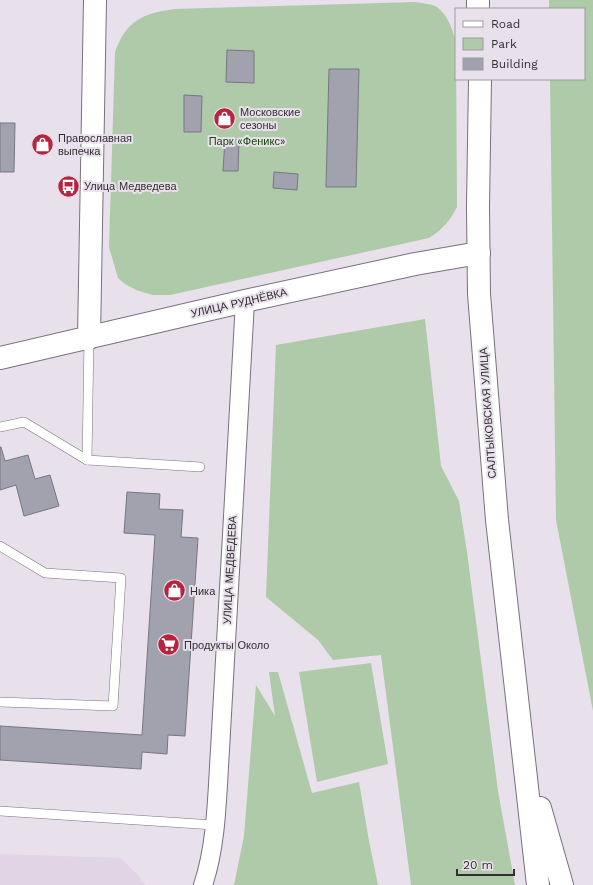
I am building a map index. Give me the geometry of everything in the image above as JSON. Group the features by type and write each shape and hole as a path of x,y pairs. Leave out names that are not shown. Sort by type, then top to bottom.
{"main road":[{"path":"89,338 95,0"},
{"name":"САЛТЫКОВСКАЯ УЛИЦА","path":"480,80 478,207 479,294 497,520 538,885"},
{"name":"УЛИЦА РУДНЁВКА","path":"0,358 415,264 479,254"},
{"name":"САЛТЫКОВСКАЯ УЛИЦА","path":"522,746 562,885"}],"street":[{"name":"УЛИЦА МЕДВЕДЕВА","path":"204,885 209,867 214,825 220,750 245,302"}],"lane":[{"path":"88,460 89,338"},
{"path":"0,427 24,422 88,460 200,467"},
{"path":"0,546 45,573 122,578 113,706 0,702"},
{"path":"0,811 214,825"}],"shaded area":[{"path":"0,854 121,858 139,876 145,885 0,885"}],"green space":[{"path":"549,0 593,0 593,711 556,520 550,80 585,80 585,8 549,8"},
{"name":"Парк «Феникс»","path":"415,2 437,7 441,10 450,24 455,39 457,207 452,217 438,232 429,238 170,295 153,295 136,290 125,284 118,278 109,247 115,52 125,32 137,20 153,13 174,9"},
{"path":"425,319 441,466 459,501 498,791 515,885 411,885 381,655 333,660 318,640 266,597 276,345"},
{"path":"371,663 388,764 317,782 299,672"},
{"path":"269,672 278,672 312,793 359,782 378,885 234,885 244,836 256,685 275,716"}],"building":[{"path":"227,50 254,51 254,83 226,82"},
{"path":"329,69 359,69 356,187 326,187"},
{"path":"184,95 202,96 201,132 184,132"},
{"path":"0,123 15,123 14,172 0,172"},
{"path":"225,139 239,140 238,171 223,171"},
{"path":"38,141 47,141 46,148 38,147"},
{"path":"274,172 298,174 297,190 273,188"},
{"path":"0,447 5,461 28,455 35,479 50,475 59,506 24,516 16,485 0,490"},
{"path":"127,492 160,494 159,509 183,510 181,537 198,538 185,736 168,735 167,754 142,752 141,769 0,760 0,726 142,735 155,535 124,533"}],"place":[{"name":"Московские сезоны","path":"225,118"},
{"name":"Православная выпечка","path":"42,144"},
{"name":"Улица Медведева","path":"68,186"},
{"name":"Ника","path":"175,591"},
{"name":"Продукты Около","path":"169,645"}]}
